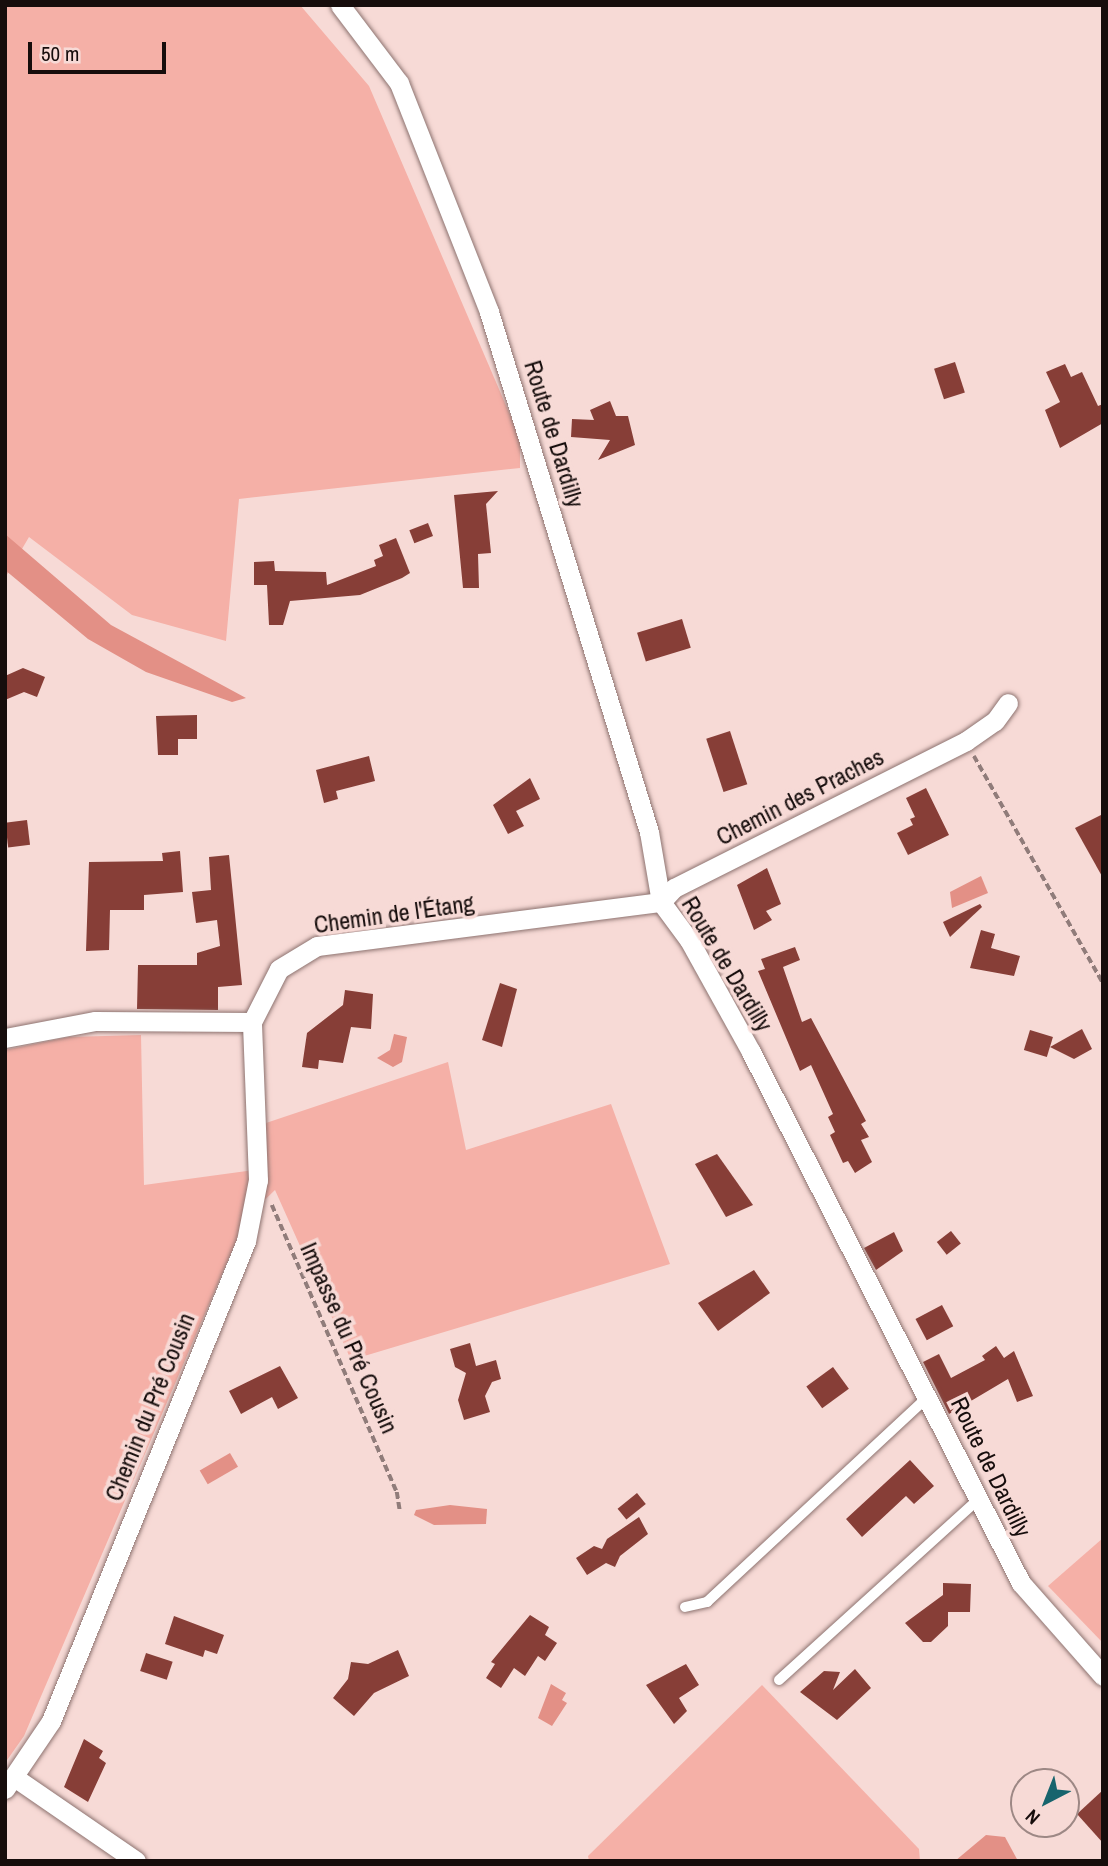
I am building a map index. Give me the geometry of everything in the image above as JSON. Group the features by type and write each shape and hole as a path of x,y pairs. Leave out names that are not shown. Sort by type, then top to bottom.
{"street":[{"name":"Route de Dardilly","path":"340,5 399,83 423,134 517,394 649,832 661,902 689,940 751,1052 1034,1603 1103,1676"},
{"name":"Chemin des Praches","path":"661,902 674,888 966,741 995,721 1008,703"},
{"name":"Chemin de l'Étang","path":"252,1022 265,987 279,969 317,946 661,902"},
{"path":"5,1038 95,1021 252,1022"},
{"name":"Chemin du Pré Cousin","path":"9,1783 51,1721 246,1241 258,1180 252,1022"},
{"path":"9,1783 136,1861"}],"lane":[{"path":"685,1607 706,1602 929,1396"},
{"path":"779,1680 980,1498"}],"path":[{"path":"966,741 1103,982"},
{"name":"Impasse du Pré Cousin","path":"258,1180 397,1492 400,1512"}],"shaded area":[{"path":"5,5 300,5 369,86 520,438 520,468 239,499 226,641 132,615 29,537 5,578"},
{"path":"5,534 111,625 246,698 232,702 146,672 88,639 5,570"},
{"path":"981,876 988,893 952,908 950,892"},
{"path":"394,1034 407,1037 402,1062 393,1067 377,1058 390,1050"},
{"path":"141,1035 144,1185 261,1169 266,1123 448,1062 466,1150 611,1104 670,1264 351,1360 275,1190 246,1218 24,1736 5,1763 5,1050 69,1037"},
{"path":"230,1453 238,1467 208,1484 200,1470"},
{"path":"450,1505 487,1509 486,1524 434,1525 414,1515 416,1510"},
{"path":"1103,1538 1103,1643 1048,1586"},
{"path":"551,1684 566,1693 562,1700 567,1703 552,1726 538,1718"},
{"path":"762,1685 919,1849 920,1861 589,1861 588,1856"},
{"path":"986,1835 1005,1837 1018,1861 955,1861"}],"building":[{"path":"955,362 965,392 944,399 934,369"},
{"path":"1065,364 1071,377 1082,372 1098,406 1103,404 1103,423 1060,448 1045,410 1060,402 1046,372"},
{"path":"610,401 616,416 628,416 635,445 598,460 610,440 571,437 572,419 594,420 590,410"},
{"path":"498,491 486,504 491,553 478,554 479,588 463,588 454,495"},
{"path":"428,523 433,536 414,543 409,530"},
{"path":"396,538 410,573 360,595 290,601 283,625 269,625 267,585 254,585 254,562 274,561 275,571 326,572 327,585 376,566 374,560 383,556 379,545"},
{"path":"682,619 691,648 646,661 637,633"},
{"path":"23,668 45,677 37,697 24,692 5,700 5,676"},
{"path":"197,715 197,739 178,739 178,755 158,755 156,716"},
{"path":"730,731 747,784 724,792 706,739"},
{"path":"369,756 375,781 336,791 338,799 324,803 316,770"},
{"path":"530,778 540,799 516,811 524,826 508,834 493,805"},
{"path":"926,788 949,835 908,855 897,833 913,825 910,819 915,817 906,798"},
{"path":"1103,814 1103,878 1075,828"},
{"path":"27,820 30,845 8,847 5,823"},
{"path":"180,851 183,892 144,895 144,910 110,910 109,950 86,951 89,862 163,861 162,853"},
{"path":"229,855 242,985 218,987 218,1010 137,1009 138,965 197,965 197,953 220,946 217,920 196,923 192,892 211,890 209,857"},
{"path":"767,868 781,904 766,911 772,920 754,930 737,885"},
{"path":"980,904 982,907 950,937 943,922"},
{"path":"981,930 995,934 991,948 1020,956 1014,976 970,968"},
{"path":"795,947 800,960 783,967 802,1022 811,1018 866,1121 861,1124 869,1137 861,1140 872,1162 855,1173 848,1161 843,1163 830,1135 835,1132 828,1117 833,1114 811,1065 800,1071 758,971 765,969 761,959"},
{"path":"500,983 517,989 502,1047 482,1040"},
{"path":"345,990 373,994 371,1029 351,1027 343,1063 319,1060 318,1069 302,1067 307,1033 343,1005"},
{"path":"1082,1029 1092,1049 1074,1059 1050,1047"},
{"path":"1030,1030 1053,1037 1047,1057 1024,1050"},
{"path":"717,1154 753,1205 726,1217 695,1164"},
{"path":"951,1231 961,1244 947,1255 937,1242"},
{"path":"894,1232 903,1251 876,1270 864,1248"},
{"path":"754,1270 770,1293 718,1331 698,1303"},
{"path":"942,1305 953,1326 927,1340 916,1319"},
{"path":"470,1343 476,1366 496,1360 501,1379 492,1382 485,1396 490,1412 464,1420 458,1400 466,1373 455,1367 450,1349"},
{"path":"996,1346 1004,1358 1014,1351 1033,1396 1017,1402 1008,1379 949,1414 923,1362 939,1354 951,1378 985,1360 982,1356"},
{"path":"280,1366 298,1398 278,1409 272,1397 241,1414 229,1391"},
{"path":"833,1367 849,1389 822,1408 806,1386"},
{"path":"910,1460 934,1486 914,1504 906,1496 862,1537 846,1519"},
{"path":"637,1493 646,1504 626,1520 618,1509"},
{"path":"639,1517 648,1534 620,1556 615,1567 606,1563 587,1575 576,1558 594,1546 602,1549 607,1539"},
{"path":"943,1583 971,1584 970,1612 948,1612 948,1626 931,1642 923,1642 905,1623 943,1595"},
{"path":"530,1615 549,1627 545,1635 557,1643 545,1661 538,1656 525,1676 514,1668 501,1688 486,1678 495,1664 491,1662"},
{"path":"174,1616 224,1635 217,1654 205,1650 203,1657 165,1644"},
{"path":"398,1650 409,1676 374,1693 354,1716 333,1698 348,1679 351,1662 368,1664"},
{"path":"146,1653 173,1662 167,1680 140,1671"},
{"path":"686,1664 699,1685 679,1698 687,1711 674,1724 646,1685"},
{"path":"855,1669 871,1688 837,1720 800,1692 824,1671 840,1672 833,1690"},
{"path":"84,1739 103,1751 99,1758 106,1763 88,1802 64,1787"},
{"path":"1103,1790 1103,1843 1080,1817 1080,1811"}]}
